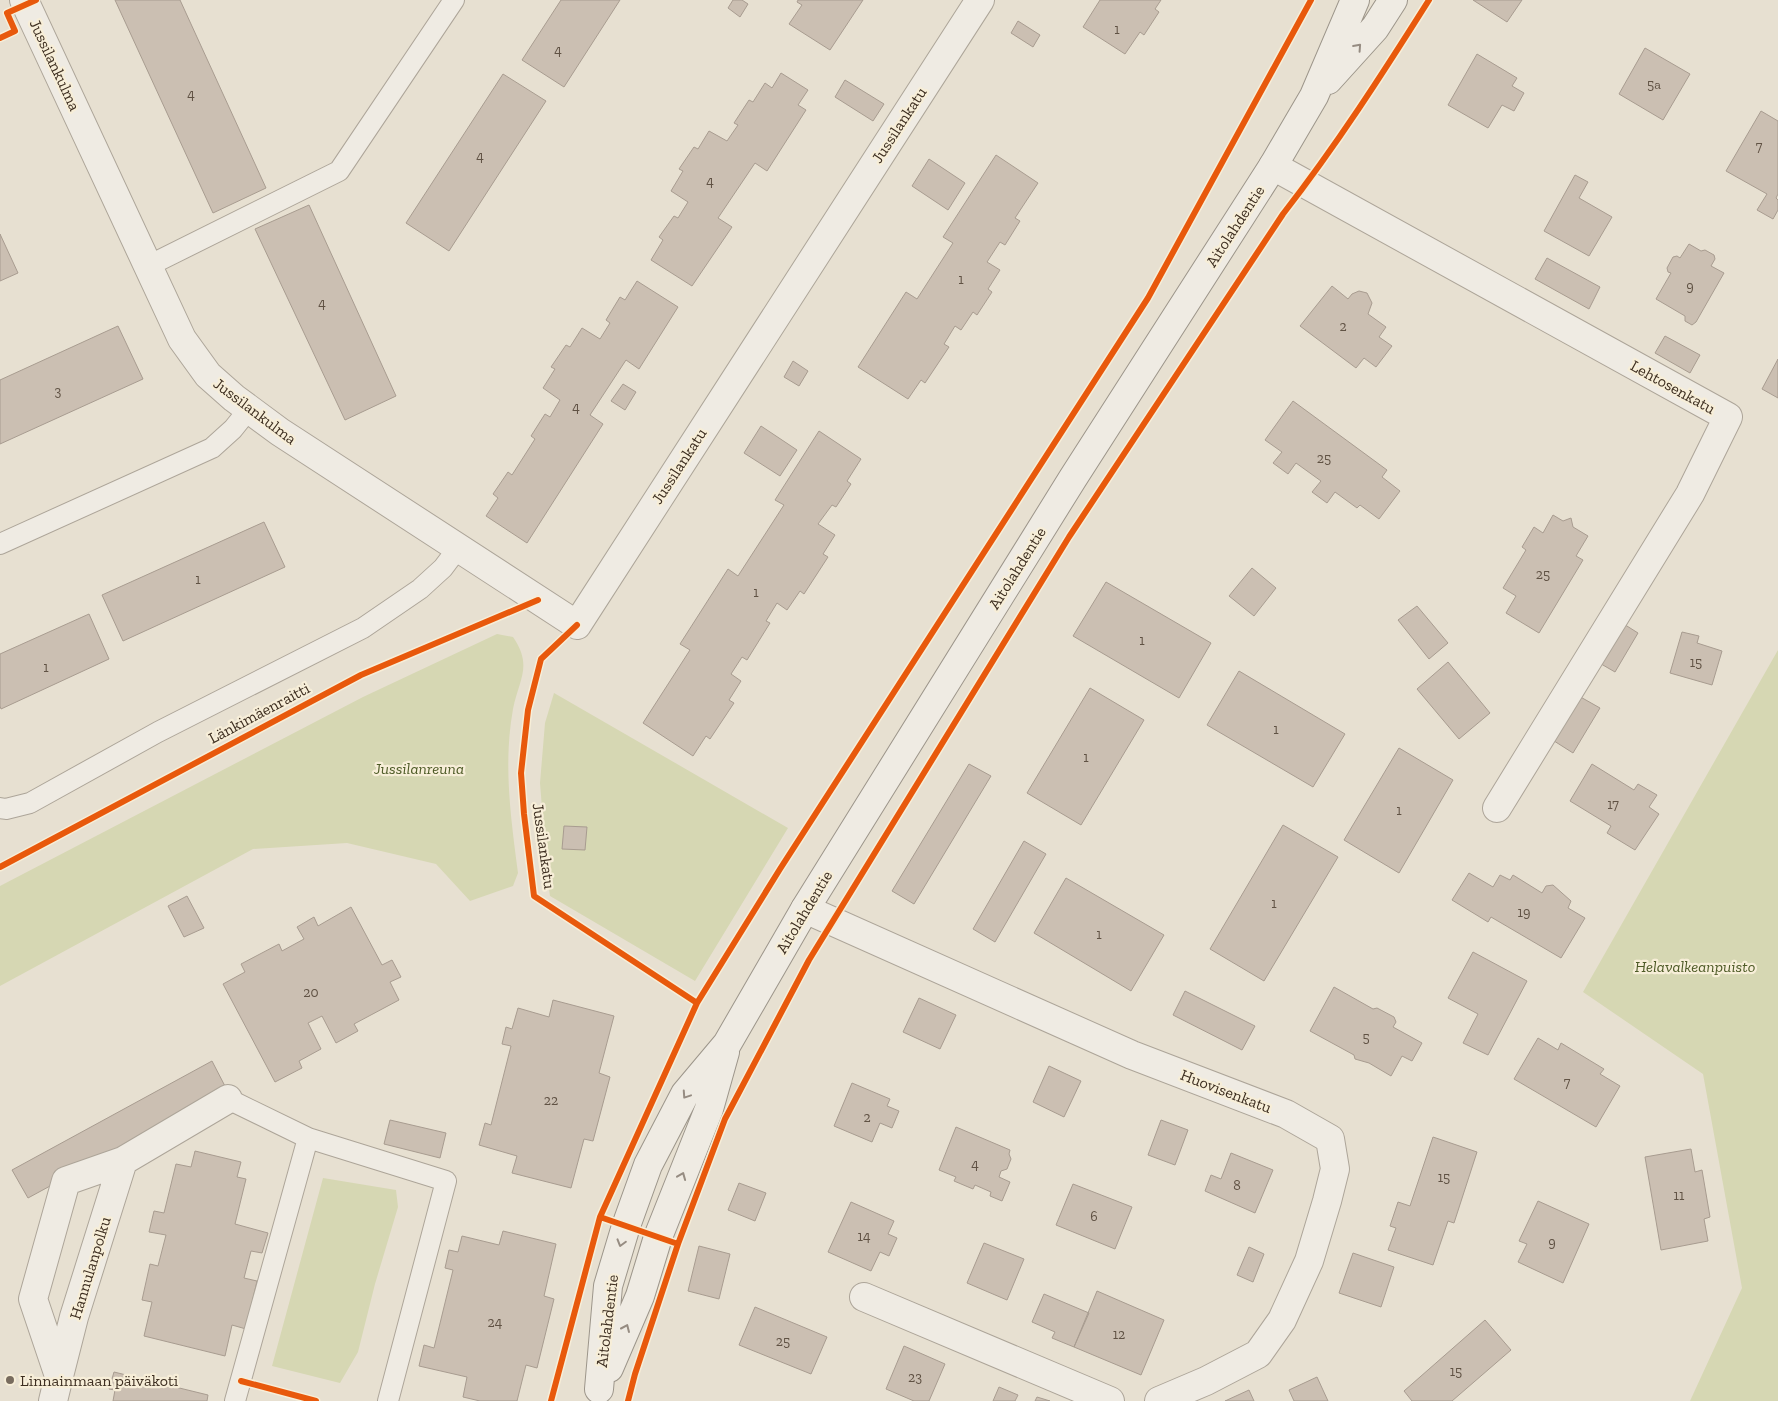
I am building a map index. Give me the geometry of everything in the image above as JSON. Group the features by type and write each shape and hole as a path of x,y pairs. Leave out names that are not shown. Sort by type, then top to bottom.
{"street":[{"name":"Jussilankulma","path":"24,0 182,339 208,375 249,410 280,432 577,625"},
{"name":"Jussilankatu","path":"577,625 980,0"},
{"name":"Aitolahdentie","path":"598,1395 608,1286 626,1226 645,1173 685,1094 727,1044 805,909 1074,478 1273,166 1314,96 1355,0"},
{"name":"Aitolahdentie","path":"1314,96 1375,28 1393,0"},
{"name":"Lehtosenkatu","path":"1273,166 1728,418 1690,494 1497,808"},
{"name":"Huovisenkatu","path":"805,909 1132,1055 1286,1114 1330,1139 1335,1169 1327,1202 1309,1261 1282,1320 1258,1354 1206,1381 1159,1401"},
{"name":"Aitolahdentie","path":"598,1395 640,1296 658,1237 709,1109 727,1044"},
{"name":"Hannulanpolku","path":"56,1388 32,1299 66,1181 123,1161 228,1099"},
{"name":"Hannulanpolku","path":"56,1388 74,1317 123,1161"},
{"path":"864,1297 1110,1401"}],"lane":[{"path":"148,266 339,171 454,0"},
{"path":"0,544 212,448 233,429 249,410"},
{"path":"0,808 6,809 30,803 158,732 363,628 420,589 443,568 458,548"},
{"path":"228,1099 308,1138 446,1181 388,1401"},
{"path":"235,1401 308,1138"}],"green space":[{"name":"Jussilanreuna","path":"497,634 513,637 519,647 523,665 523,673 513,709 510,730 508,771 518,873 513,886 470,901 436,864 347,843 253,849 0,986 0,886 363,697"},
{"name":"Helavalkeanpuisto","path":"1778,650 1778,1401 1690,1401 1742,1288 1703,1074 1583,992"},
{"path":"554,693 788,828 695,981 550,896 540,783 545,723"},
{"path":"323,1178 396,1190 398,1207 375,1284 358,1352 340,1383 272,1366"}],"building":[{"path":"115,0 180,0 266,188 213,213"},
{"path":"561,0 620,0 564,87 522,60"},
{"path":"733,0 742,0 748,4 740,17 728,8"},
{"path":"798,0 863,0 830,50 789,24 802,5 797,2"},
{"path":"1100,0 1161,0 1155,9 1159,12 1144,35 1140,32 1125,54 1083,27"},
{"path":"1473,0 1522,0 1507,22"},
{"path":"1018,21 1040,35 1033,47 1011,33"},
{"path":"1645,48 1690,74 1663,120 1619,94"},
{"path":"1477,54 1517,78 1512,86 1524,93 1514,111 1502,105 1488,128 1448,105"},
{"path":"781,73 808,90 798,105 806,110 767,171 755,163 718,218 732,227 692,286 651,260 663,240 659,237 674,216 678,218 688,202 671,191 683,171 679,169 694,147 698,149 709,131 727,141 738,125 734,123 749,100 753,102 765,83 772,88"},
{"path":"503,74 546,101 449,251 406,223"},
{"path":"845,80 884,104 873,121 835,97"},
{"path":"1761,111 1778,121 1778,194 1776,198 1778,200 1778,210 1773,219 1757,210 1767,194 1726,171"},
{"path":"996,155 1038,183 1015,218 1020,221 1005,245 1000,242 987,262 1000,270 988,289 992,292 977,315 973,312 961,330 955,326 944,344 949,347 925,383 921,380 908,399 858,367 906,292 917,299 953,243 943,237"},
{"path":"929,159 965,183 948,210 912,186"},
{"path":"1575,175 1588,182 1579,198 1612,217 1589,256 1544,231"},
{"path":"309,205 396,396 345,420 255,229"},
{"path":"0,234 18,273 0,281"},
{"path":"1689,244 1701,251 1705,250 1714,255 1715,259 1711,266 1724,273 1696,322 1692,325 1685,321 1685,316 1656,299 1671,273 1668,272 1667,268 1673,257 1677,256 1680,258"},
{"path":"1547,258 1600,287 1589,309 1535,279"},
{"path":"637,281 678,307 639,369 626,360 590,415 603,424 527,543 486,516 498,498 493,494 508,472 512,475 535,439 531,436 545,414 550,417 560,400 543,388 555,369 551,367 566,345 570,347 582,328 600,339 610,323 606,320 620,297 625,300"},
{"path":"1332,286 1348,299 1352,294 1359,291 1367,293 1372,303 1368,314 1386,327 1379,337 1392,346 1376,367 1364,358 1356,368 1300,326"},
{"path":"118,326 143,379 0,444 0,380"},
{"path":"1665,336 1700,355 1690,373 1655,353"},
{"path":"1778,359 1778,398 1762,389"},
{"path":"793,361 808,371 799,386 784,377"},
{"path":"623,384 636,392 625,410 611,401"},
{"path":"1293,401 1387,470 1382,477 1400,491 1379,519 1360,505 1357,508 1335,492 1327,503 1312,492 1321,481 1296,463 1288,474 1273,463 1282,452 1265,440"},
{"path":"761,426 797,450 780,476 744,453"},
{"path":"819,431 861,459 847,481 851,484 836,507 832,505 818,524 835,535 823,554 828,557 804,594 800,591 787,610 777,603 766,621 770,623 747,660 742,657 731,674 741,681 729,700 734,703 710,739 706,736 693,756 643,723 690,650 680,644 728,569 738,576 784,505 775,500"},
{"path":"1553,515 1563,521 1571,518 1573,527 1588,536 1576,556 1583,560 1539,633 1506,613 1516,596 1503,588 1526,550 1522,547 1534,527 1543,533"},
{"path":"264,522 285,567 123,641 102,595"},
{"path":"1252,568 1276,588 1254,616 1229,596"},
{"path":"1106,582 1211,643 1179,698 1073,636"},
{"path":"1417,606 1448,643 1429,659 1398,620"},
{"path":"89,614 109,659 1,709 0,654"},
{"path":"1619,621 1638,633 1615,672 1596,661"},
{"path":"1682,632 1699,636 1697,643 1722,651 1712,685 1670,673"},
{"path":"1448,662 1490,713 1459,739 1417,689"},
{"path":"1239,671 1345,734 1313,787 1207,725"},
{"path":"1090,688 1144,720 1081,825 1027,793"},
{"path":"1577,695 1600,708 1573,753 1551,739"},
{"path":"1399,748 1453,780 1399,873 1344,840"},
{"path":"969,764 991,776 914,904 892,891"},
{"path":"1592,764 1634,790 1638,784 1657,795 1649,807 1659,814 1635,850 1607,833 1611,826 1570,801"},
{"path":"1283,825 1338,857 1264,981 1210,949"},
{"path":"564,826 587,827 585,850 562,849"},
{"path":"1024,841 1046,854 995,942 973,929"},
{"path":"1469,873 1493,887 1500,875 1510,880 1513,875 1542,893 1546,886 1553,885 1571,901 1568,908 1585,918 1561,958 1491,917 1488,922 1452,900"},
{"path":"1066,878 1164,935 1131,991 1034,933"},
{"path":"187,896 204,928 184,937 168,906"},
{"path":"351,907 382,965 392,960 401,977 390,982 399,1000 354,1024 358,1031 336,1043 322,1016 308,1023 321,1049 299,1061 302,1068 275,1082 223,984 245,972 241,964 279,944 282,951 304,939 297,927 314,917 318,926"},
{"path":"1473,952 1527,981 1488,1055 1463,1043 1478,1014 1448,998"},
{"path":"1334,987 1373,1009 1377,1008 1394,1017 1396,1022 1393,1027 1422,1043 1412,1061 1402,1056 1391,1076 1369,1063 1355,1059 1354,1055 1310,1031"},
{"path":"1185,991 1255,1026 1242,1050 1173,1015"},
{"path":"919,998 956,1015 940,1049 903,1032"},
{"path":"553,1000 614,1016 599,1073 610,1077 593,1141 584,1139 571,1188 512,1173 517,1156 479,1145 485,1123 491,1125 511,1046 502,1044 506,1027 512,1029 518,1008 549,1017"},
{"path":"1538,1038 1558,1050 1561,1043 1604,1069 1600,1074 1620,1086 1596,1127 1514,1079"},
{"path":"212,1061 227,1090 28,1198 12,1170"},
{"path":"1049,1066 1081,1081 1064,1117 1033,1102"},
{"path":"852,1083 890,1099 887,1106 899,1111 892,1128 880,1123 872,1142 834,1126"},
{"path":"390,1120 446,1133 440,1158 384,1144"},
{"path":"1161,1120 1188,1130 1175,1165 1148,1155"},
{"path":"956,1127 1010,1150 1011,1159 1007,1169 1001,1171 999,1177 1010,1182 1002,1201 990,1196 991,1192 975,1185 973,1189 954,1181 956,1177 939,1170"},
{"path":"1433,1137 1477,1152 1454,1223 1448,1221 1433,1265 1388,1250 1396,1228 1390,1226 1398,1202 1410,1206"},
{"path":"1691,1149 1695,1172 1702,1170 1710,1217 1704,1219 1708,1241 1661,1250 1645,1157"},
{"path":"195,1151 241,1162 237,1177 246,1179 235,1224 268,1233 262,1253 251,1251 244,1278 257,1281 246,1329 232,1325 225,1356 144,1336 152,1302 142,1300 150,1264 158,1266 166,1235 149,1232 154,1211 164,1213 176,1164 191,1167"},
{"path":"1231,1153 1273,1170 1255,1213 1205,1191 1211,1175 1221,1179"},
{"path":"739,1183 766,1193 755,1221 728,1210"},
{"path":"1073,1184 1132,1207 1115,1249 1056,1225"},
{"path":"1538,1201 1589,1224 1563,1283 1518,1262 1527,1244 1519,1241"},
{"path":"851,1202 894,1221 888,1234 897,1238 889,1256 880,1252 871,1271 828,1252"},
{"path":"503,1231 556,1244 544,1296 554,1299 537,1368 526,1365 517,1401 480,1401 463,1397 467,1377 419,1366 424,1345 434,1348 453,1270 445,1268 449,1250 458,1252 462,1236 499,1245"},
{"path":"984,1243 1024,1259 1007,1300 967,1283"},
{"path":"699,1246 730,1254 719,1299 688,1291"},
{"path":"1249,1247 1264,1254 1253,1282 1237,1275"},
{"path":"1353,1253 1394,1267 1381,1307 1339,1293"},
{"path":"1097,1291 1164,1320 1141,1375 1074,1347"},
{"path":"1044,1294 1089,1313 1074,1347 1052,1338 1055,1332 1032,1322"},
{"path":"755,1307 827,1337 811,1374 739,1345"},
{"path":"1485,1320 1511,1350 1452,1401 1412,1401 1404,1391"},
{"path":"904,1346 945,1364 929,1401 914,1401 886,1389"},
{"path":"114,1372 208,1395 207,1401 113,1401 115,1390 109,1389"},
{"path":"1317,1377 1328,1401 1294,1401 1289,1390"},
{"path":"999,1387 1018,1395 1015,1401 993,1401"},
{"path":"1249,1390 1254,1401 1225,1401"},
{"path":"1037,1397 1050,1401 1035,1401"}],"cycle path":[{"path":"0,38 15,31 7,13 36,0"},
{"path":"551,1401 600,1217 697,1003 780,869 1148,298 1311,0"},
{"path":"628,1401 635,1374 678,1244 725,1119 809,960 1069,537 1283,214 1359,109 1429,0"},
{"name":"Länkimäenraitti","path":"0,867 361,675 538,600"},
{"path":"577,625 541,659 528,710 521,773 534,896 697,1003"},
{"path":"600,1217 678,1244"},
{"path":"241,1381 316,1401"}],"place":[{"name":"Linnainmaan päiväkoti","path":"10,1380"}]}
